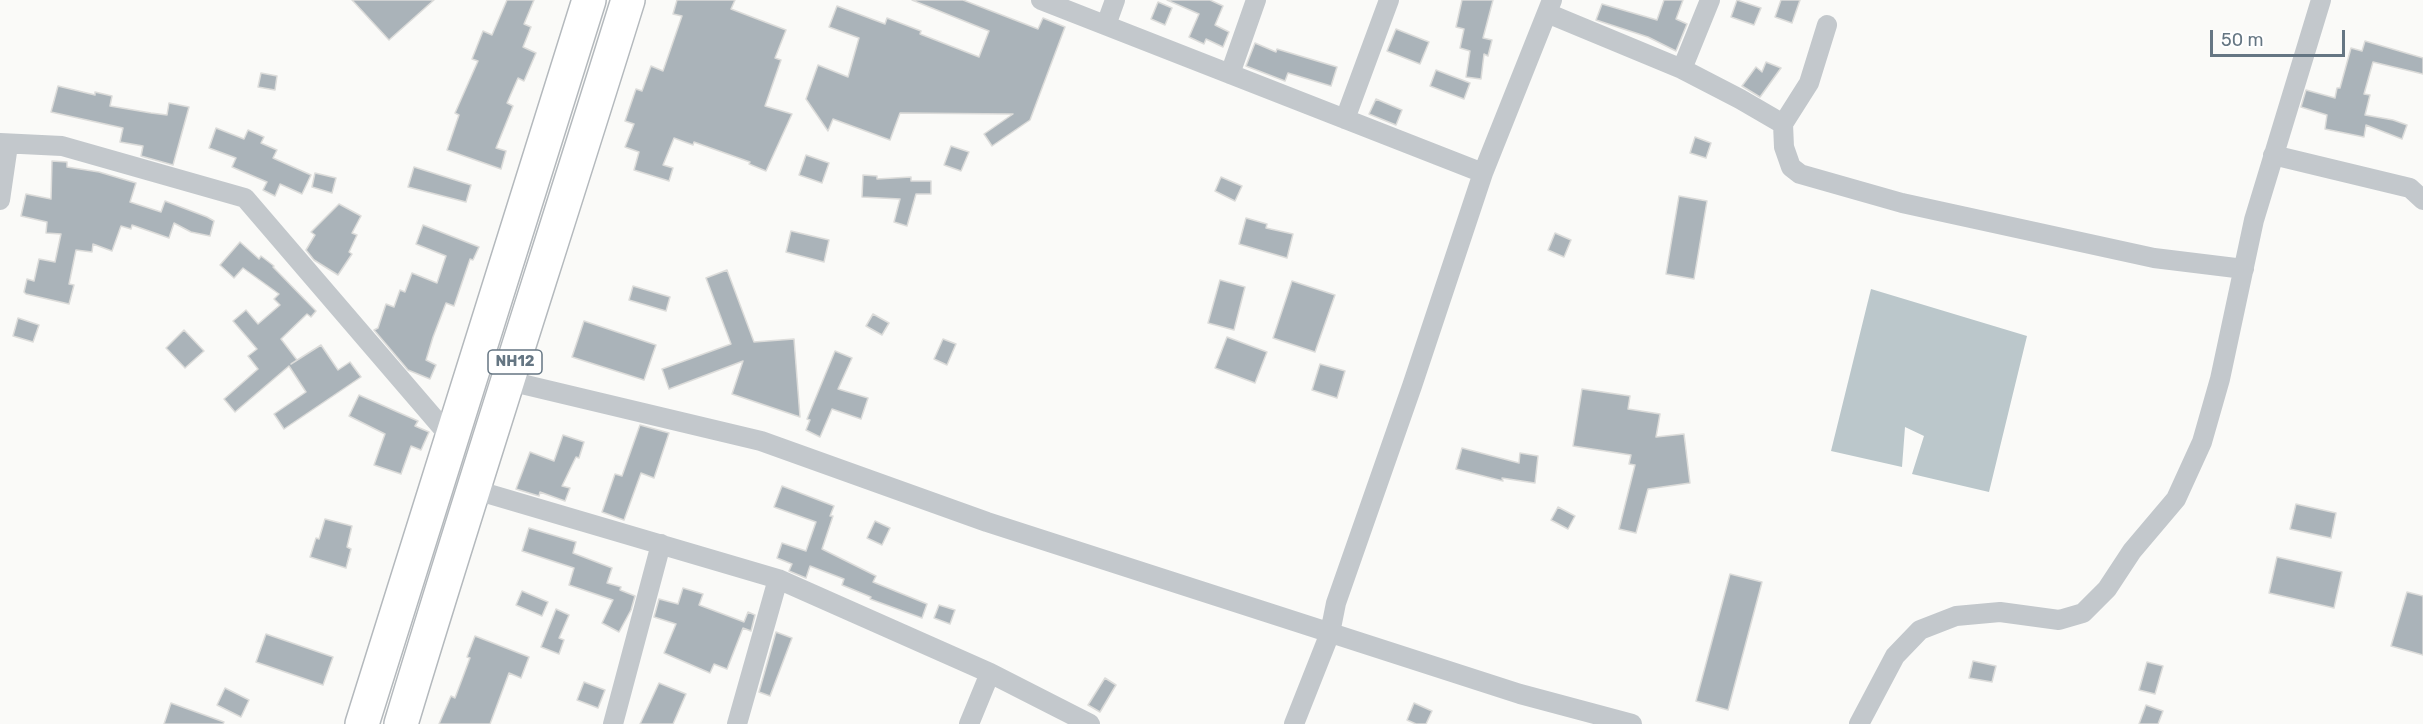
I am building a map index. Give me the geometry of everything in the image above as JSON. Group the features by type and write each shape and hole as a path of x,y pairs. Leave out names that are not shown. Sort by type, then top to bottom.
{"highway":[{"name":"NH12","path":"362,724 589,0"},
{"name":"NH12","path":"401,724 472,489 509,381 628,0"}],"street":[{"path":"1041,0 1483,172"},
{"path":"1106,25 1115,0"},
{"path":"1230,74 1256,0"},
{"path":"1345,119 1389,0"},
{"path":"1682,69 1710,0"},
{"path":"1859,724 1895,656 1920,630 1956,616 2000,612 2060,620 2083,613 2108,589 2132,551 2176,499 2202,442 2220,379 2254,220 2321,0"},
{"path":"1294,724 1329,633 1336,603 1412,386 1483,172 1549,7 1682,69 1783,124"},
{"path":"1827,25 1809,83 1783,124 1784,147 1791,167 1800,174 1902,203 2142,255 2244,269"},
{"path":"0,200 4,144 62,146 245,198 452,439"},
{"path":"2272,155 2410,188 2423,200"},
{"path":"509,381 761,441 987,522 1520,694 1632,724"},
{"path":"472,489 778,579 990,673 1090,724"},
{"path":"613,724 662,544"},
{"path":"737,724 778,579"},
{"path":"969,724 990,673"}],"shaded area":[{"path":"1871,289 2027,336 1989,492 1912,474 1924,436 1905,427 1902,467 1831,451"}],"building":[{"path":"352,0 434,0 389,40"},
{"path":"507,0 534,0 524,24 531,27 523,47 536,53 524,81 518,78 507,103 513,106 496,148 506,151 501,169 447,150 459,115 455,113 478,61 472,59 483,31 492,35"},
{"path":"677,0 735,0 731,9 786,30 775,58 781,60 765,106 792,114 766,171 749,164 750,162 694,142 693,145 674,138 663,165 673,168 669,181 634,170 639,152 625,147 634,124 625,121 636,89 642,91 651,66 663,71 682,16 673,14"},
{"path":"912,0 963,0 1038,29 1043,18 1065,27 1030,120 992,146 984,134 1013,114 900,113 890,140 833,119 828,131 806,99 818,65 848,77 859,38 829,27 837,6 885,24 887,18 921,31 920,34 979,57 989,31"},
{"path":"1167,0 1210,0 1223,6 1215,25 1229,32 1223,47 1206,39 1204,44 1189,37 1199,14"},
{"path":"1462,0 1493,0 1483,38 1492,40 1488,56 1484,54 1481,79 1466,77 1470,51 1460,48 1464,29 1456,27"},
{"path":"1664,0 1683,0 1676,19 1687,24 1676,51 1648,37 1596,20 1602,4 1657,20"},
{"path":"1737,0 1761,8 1754,25 1731,17"},
{"path":"1781,0 1800,0 1792,23 1775,17"},
{"path":"1158,2 1172,8 1165,25 1151,19"},
{"path":"1396,29 1429,42 1420,64 1387,51"},
{"path":"2365,41 2423,58 2423,74 2373,62 2364,94 2370,95 2365,115 2407,125 2402,139 2366,125 2364,137 2325,129 2327,115 2301,107 2306,90 2335,98 2351,48 2362,51"},
{"path":"1255,43 1276,52 1277,49 1337,67 1331,86 1288,73 1285,81 1246,66"},
{"path":"1766,62 1781,68 1760,97 1742,86 1756,67 1762,72"},
{"path":"1436,70 1470,83 1464,99 1430,86"},
{"path":"261,73 277,76 275,90 258,87"},
{"path":"58,86 95,95 95,92 112,96 110,106 151,113 167,115 169,103 189,107 173,165 141,156 143,146 120,142 123,128 51,112"},
{"path":"1376,99 1402,110 1396,125 1369,114"},
{"path":"216,128 244,139 248,130 264,137 261,143 277,150 273,158 311,175 302,194 280,184 275,196 263,190 267,182 232,167 236,158 209,148"},
{"path":"1695,137 1711,143 1706,158 1690,153"},
{"path":"951,146 969,152 961,171 944,165"},
{"path":"806,155 829,163 822,183 799,175"},
{"path":"52,161 67,162 67,167 99,172 136,183 130,202 161,212 165,201 207,217 214,221 210,236 191,232 174,223 169,238 132,225 131,229 121,226 112,251 93,244 92,252 76,250 69,284 74,285 69,304 26,294 24,292 27,279 34,281 39,259 55,262 61,234 46,233 47,222 21,216 26,194 51,199"},
{"path":"414,167 471,185 466,202 408,187"},
{"path":"315,173 336,178 332,193 312,187"},
{"path":"863,175 877,176 877,179 911,177 911,181 931,181 931,194 916,194 907,226 894,222 900,199 862,197"},
{"path":"1221,177 1242,186 1235,201 1215,191"},
{"path":"1679,196 1707,201 1694,279 1666,274"},
{"path":"339,204 361,216 352,233 357,235 349,252 352,254 338,275 314,260 306,250 315,235 311,232"},
{"path":"1246,218 1267,224 1266,228 1293,234 1287,258 1239,244"},
{"path":"423,225 479,247 473,260 470,259 454,306 446,303 433,337 426,360 436,365 430,379 408,370 374,330 378,328 386,304 394,307 400,290 405,292 412,273 437,283 446,256 416,244"},
{"path":"791,231 829,240 824,262 786,252"},
{"path":"1555,233 1571,240 1564,257 1548,250"},
{"path":"240,242 259,259 261,256 274,266 316,311 311,317 307,314 281,339 297,360 291,364 321,345 338,370 350,362 361,377 284,429 274,414 306,392 289,366 235,412 224,399 258,369 248,356 257,349 233,321 246,310 258,324 280,305 274,299 279,294 243,268 234,278 220,265"},
{"path":"727,270 754,342 794,339 800,417 732,394 743,361 669,389 662,369 731,344 706,278"},
{"path":"1220,280 1245,287 1234,330 1208,323"},
{"path":"1292,281 1335,295 1315,352 1273,338"},
{"path":"633,286 670,297 666,311 629,300"},
{"path":"873,314 889,323 882,335 866,326"},
{"path":"18,318 39,325 33,342 13,336"},
{"path":"584,321 656,345 644,380 572,357"},
{"path":"184,330 204,351 185,368 166,348"},
{"path":"1227,337 1267,352 1255,383 1215,368"},
{"path":"943,339 956,344 947,365 934,359"},
{"path":"835,351 852,358 838,389 868,398 861,419 832,409 820,437 806,430 810,420 807,419"},
{"path":"1320,364 1345,371 1337,398 1312,390"},
{"path":"1582,389 1630,396 1628,409 1660,414 1656,437 1684,434 1690,483 1648,489 1636,533 1619,529 1635,465 1629,464 1631,455 1573,446"},
{"path":"359,395 418,421 415,426 429,432 421,450 411,446 401,474 374,465 385,434 349,416"},
{"path":"640,425 669,433 654,478 641,473 624,520 602,512 615,474 622,476"},
{"path":"563,435 584,442 579,458 576,457 562,486 570,488 565,501 540,492 539,496 516,489 530,452 554,461"},
{"path":"1462,448 1519,463 1520,453 1538,456 1535,483 1502,478 1503,481 1456,469"},
{"path":"782,486 834,506 822,549 876,576 873,582 927,604 922,618 870,599 871,597 842,585 844,579 810,566 806,578 789,571 792,564 777,558 782,543 806,551 816,522 774,507"},
{"path":"2296,504 2336,513 2331,538 2290,529"},
{"path":"1558,507 1575,516 1568,529 1551,520"},
{"path":"325,519 352,526 347,547 351,549 346,568 310,557"},
{"path":"875,521 890,528 882,545 867,538"},
{"path":"529,528 576,542 573,553 612,568 607,583 621,587 620,590 635,596 631,610 619,632 602,623 613,600 569,585 574,568 522,551"},
{"path":"2277,557 2342,572 2334,608 2269,593"},
{"path":"1730,574 1762,582 1728,710 1696,701"},
{"path":"683,588 703,594 699,605 744,622 748,612 755,615 751,631 743,628 727,669 714,664 710,673 664,653 676,624 654,617 659,599 678,604"},
{"path":"522,591 548,602 542,616 516,605"},
{"path":"2407,592 2423,596 2423,655 2391,646"},
{"path":"939,605 955,610 950,624 934,618"},
{"path":"556,609 569,615 559,638 564,640 559,654 541,647"},
{"path":"776,632 792,638 770,696 759,692"},
{"path":"266,634 333,657 323,685 256,662"},
{"path":"475,636 529,657 521,678 509,673 490,724 439,724 451,696 455,698 470,658 467,657"},
{"path":"1973,661 1996,666 1992,682 1969,678"},
{"path":"2147,662 2163,666 2155,694 2139,690"},
{"path":"1105,678 1116,685 1100,712 1088,705"},
{"path":"584,682 605,690 598,708 577,700"},
{"path":"659,683 686,694 673,724 640,724"},
{"path":"225,688 249,700 241,717 217,705"},
{"path":"171,703 224,722 223,724 164,724"},
{"path":"1414,703 1432,711 1426,724 1416,724 1407,720"},
{"path":"2146,705 2163,711 2158,724 2139,724"}]}
